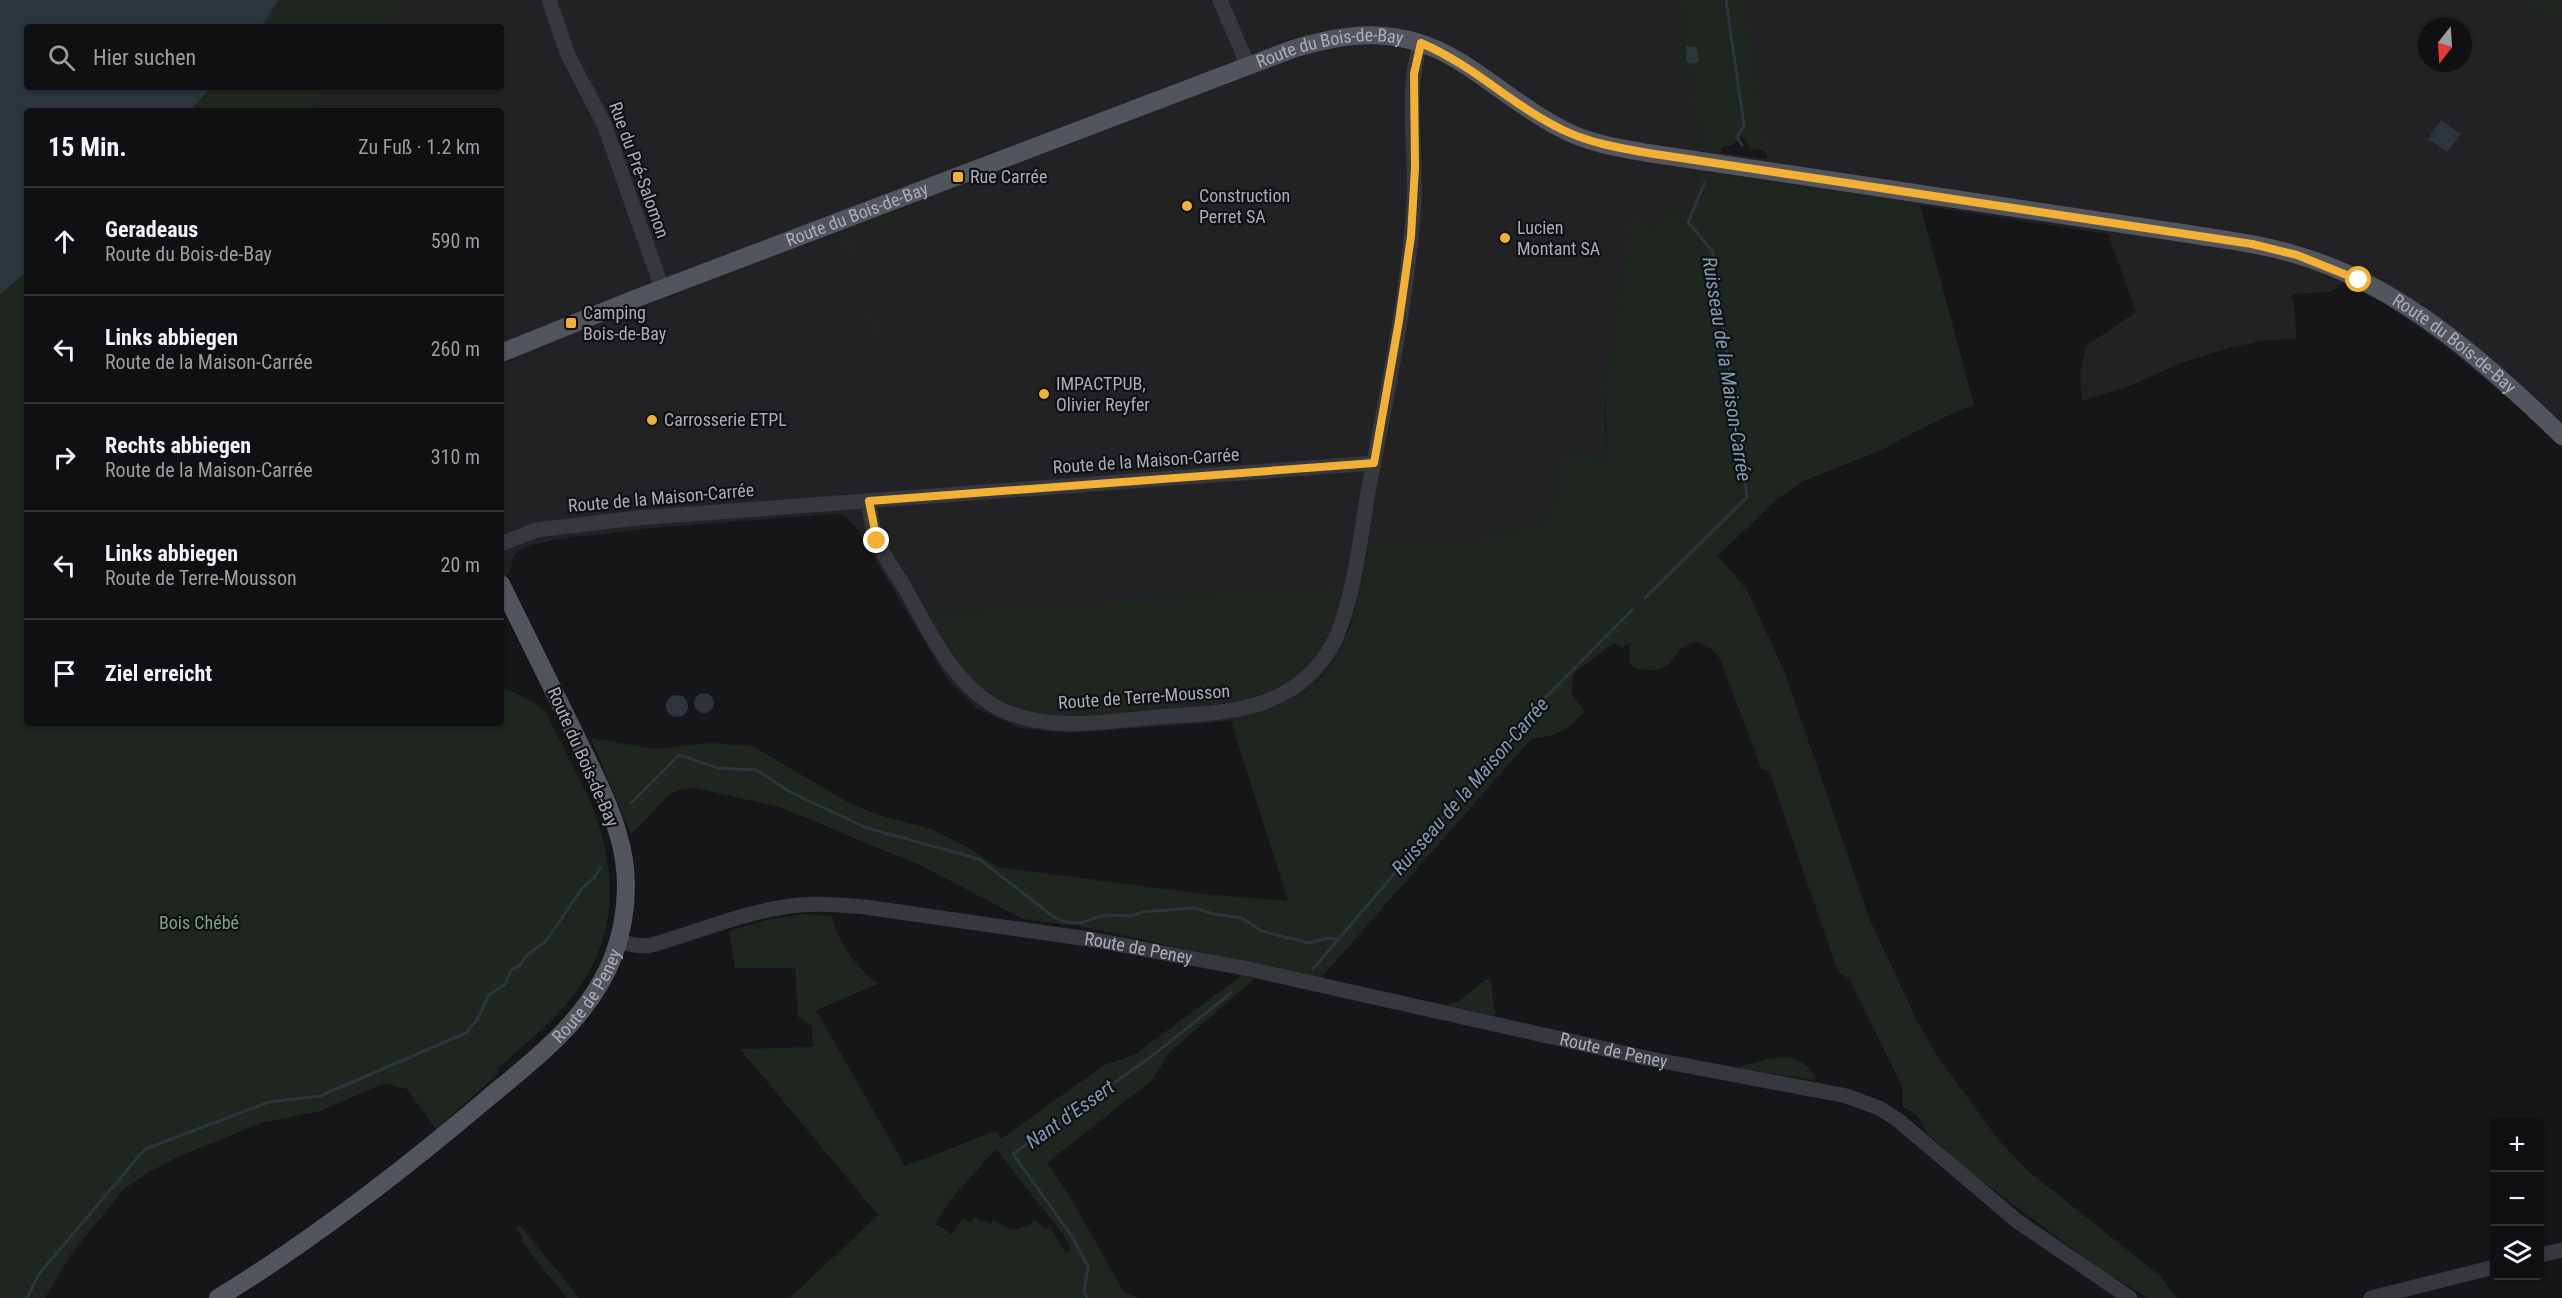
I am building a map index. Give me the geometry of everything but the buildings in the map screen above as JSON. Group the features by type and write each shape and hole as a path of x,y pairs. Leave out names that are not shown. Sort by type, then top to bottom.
{"main road":[{"name":"Route du Bois-de-Bay","path":"504,352 662,288 1293,49 1343,36 1378,34 1421,43 1458,60 1541,118 1580,138 1602,144 1672,157 2220,239 2297,255 2359,280 2426,320 2510,386 2562,436"},
{"name":"Route du Bois-de-Bay","path":"504,361 523,345"},
{"name":"Route du Bois-de-Bay","path":"504,590 591,768 614,822 625,873 624,915 618,941"},
{"name":"Route de Peney","path":"218,1298 295,1249 367,1198 534,1058 562,1033 587,1004 607,971 618,941"}],"street":[{"name":"Rue du Pré-Salomon","path":"549,0 568,54 604,124 662,288"},
{"path":"1220,0 1248,66"},
{"path":"1374,463 1401,311 1411,236 1415,168 1414,74 1421,43"},
{"name":"Route de la Maison-Carrée","path":"504,542 536,530 592,522 1374,463"},
{"name":"Route de Terre-Mousson","path":"869,501 877,541 939,646 964,682 994,706 1016,716 1057,723 1216,713 1246,709 1278,697 1311,674 1326,656 1338,634 1346,607 1374,463"},
{"name":"Route de Peney","path":"618,941 648,946 748,915 798,905 825,904 865,907 1158,952 1273,975 1656,1060 1847,1096 1879,1108 1898,1120 2017,1221 2130,1298"},
{"path":"2544,1255 2562,1250"},
{"path":"2371,1298 2490,1268"}],"shaded area":[{"path":"0,0 279,0 263,24 24,24 24,90 208,90 193,108 24,108 24,274 0,294"},
{"path":"408,0 1679,0 1684,35 1677,41 1680,66 1689,70 1700,150 1767,159 1746,0 2513,0 2562,23 2562,448 2522,410 2441,343 2384,303 2344,283 2330,292 2291,294 2295,308 2296,338 2259,341 2226,349 2178,364 2132,385 2082,401 2080,375 2086,346 2136,312 2108,234 1700,172 1689,217 1668,209 1652,231 1632,214 1605,385 1607,459 1560,451 1550,516 1521,529 1481,535 1479,544 1369,544 1358,600 1339,655 1315,684 1287,705 1270,712 1231,721 1068,733 1019,728 976,708 947,679 855,526 845,516 836,514 664,527 558,539 530,545 519,550 512,559 510,574 504,577 504,108 311,108 329,90 504,90 504,24 393,24"},
{"path":"1686,46 1696,47 1699,59 1697,63 1690,64 1686,61"},
{"path":"2441,120 2461,134 2447,152 2428,139"},
{"path":"700,693 708,693 714,699 714,707 708,713 700,713 694,707 694,699"},
{"path":"673,695 681,695 688,702 688,710 681,717 673,717 666,710 666,702"}],"green space":[{"path":"279,0 408,0 393,24 263,24"},
{"path":"1679,0 1746,0 1767,155 1764,150 1749,149 1748,143 1742,137 1732,145 1720,148 1723,153 1700,150 1689,71 1680,66 1677,41 1684,35"},
{"path":"2513,0 2562,0 2562,23"},
{"path":"208,90 329,90 311,108 193,108"},
{"path":"1699,172 1920,204 1974,405 1936,421 1885,448 1802,482 1777,499 1718,556 1747,590 1785,673 1870,920 1917,1021 1939,1059 1998,1139 2027,1170 2159,1275 2177,1298 2148,1298 2100,1269 1970,1172 1927,1133 1917,1115 1903,1107 1902,1086 1850,980 1837,970 1769,770 1762,770 1720,659 1706,645 1700,643 1684,647 1665,667 1646,670 1636,668 1630,663 1629,643 1623,648 1614,643 1573,674 1572,694 1584,711 1561,731 1531,739 1321,978 1079,926 1023,919 920,865 779,807 696,788 678,790 669,795 631,835 591,738 655,749 709,743 752,746 853,805 879,815 931,829 971,849 997,867 1204,894 1288,901 1231,721 1267,712 1296,698 1318,682 1334,661 1346,637 1355,609 1369,544 1478,544 1481,535 1521,529 1550,516 1560,451 1607,459 1605,385 1632,213 1652,231 1668,209 1688,216"},
{"path":"894,210 897,220 871,229 864,226 866,221"},
{"path":"838,231 856,237 858,241 849,261"},
{"name":"Bois Chébé","path":"24,274 24,726 504,726 504,688 536,704 548,715 580,780 600,828 609,878 606,929 598,953 586,977 567,1003 545,1026 497,1069 499,1073 436,1129 407,1089 388,1084 375,1087 320,1111 261,1123 182,1155 149,1172 124,1189 72,1253 45,1298 0,1298 0,294"},
{"path":"865,306 870,319 876,323 883,342 879,343 870,322 867,323 861,307"},
{"path":"1341,585 1325,635 1312,657 1293,676 1272,689 1254,696 1233,701 1187,706 1065,714 1042,712 1006,702 978,682 969,672 931,614"},
{"path":"803,914 832,916 838,936 849,954 878,984 816,1010 905,1166 996,1131 1001,1139 1104,1065 1134,1055 1242,975 1254,979 1170,1052 1152,1080 1047,1163 1069,1195 1124,1292 1139,1298 790,1298 878,1215 740,1049 813,1047 812,1026 798,1017 795,968 735,968 729,931 770,919","holes":["996,1149 1065,1237 1071,1249 1066,1253 1050,1227 1045,1229 1035,1219 1029,1226 1011,1230 993,1220 991,1224 984,1220 982,1222 975,1216 971,1223 963,1218 952,1234 935,1224 951,1199"]},
{"path":"1486,979 1491,981 1495,1016 1445,1005 1459,1001"},
{"path":"1788,1057 1805,1065 1814,1075 1815,1080 1741,1069 1742,1066 1768,1059"},
{"path":"520,1225 579,1298 567,1298 521,1241 523,1237 515,1228"}],"waterway":[{"name":"Ruisseau de la Maison-Carrée","path":"1726,0 1744,125 1737,137 1742,145"},
{"name":"Ruisseau de la Maison-Carrée","path":"1645,598 1747,497 1713,252 1688,222 1705,182"},
{"name":"Ruisseau de la Maison-Carrée","path":"1313,969 1540,703 1633,609"},
{"path":"631,803 679,755 717,768 756,770 792,793 867,828 979,859 1054,917 1065,922 1080,923 1105,915 1130,916 1142,912 1193,908 1242,918 1261,931 1309,943 1328,938 1338,939"},
{"path":"27,1298 39,1274 145,1149 269,1102 320,1096 466,1033 477,1020 489,995 505,984 511,970 519,966 527,955 546,941 582,888 593,879 601,867"},
{"name":"Nant d'Essert","path":"1087,1298 1084,1292 1088,1267 1073,1238 1013,1154 1152,1056 1231,993"}],"place":[{"name":"Rue Carrée","path":"958,177"},
{"name":"Construction Perret SA","path":"1187,206"},
{"name":"Lucien Montant SA","path":"1505,238"},
{"name":"Camping Bois-de-Bay","path":"571,323"},
{"name":"IMPACTPUB, Olivier Reyfer","path":"1044,394"},
{"name":"Carrosserie ETPL","path":"652,420"}],"route":[{"path":"877,541 869,501 1374,463 1407,272 1414,199 1414,74 1421,43 1458,60 1541,118 1580,138 1602,144 1648,153 2252,244 2297,255 2359,280"}]}
